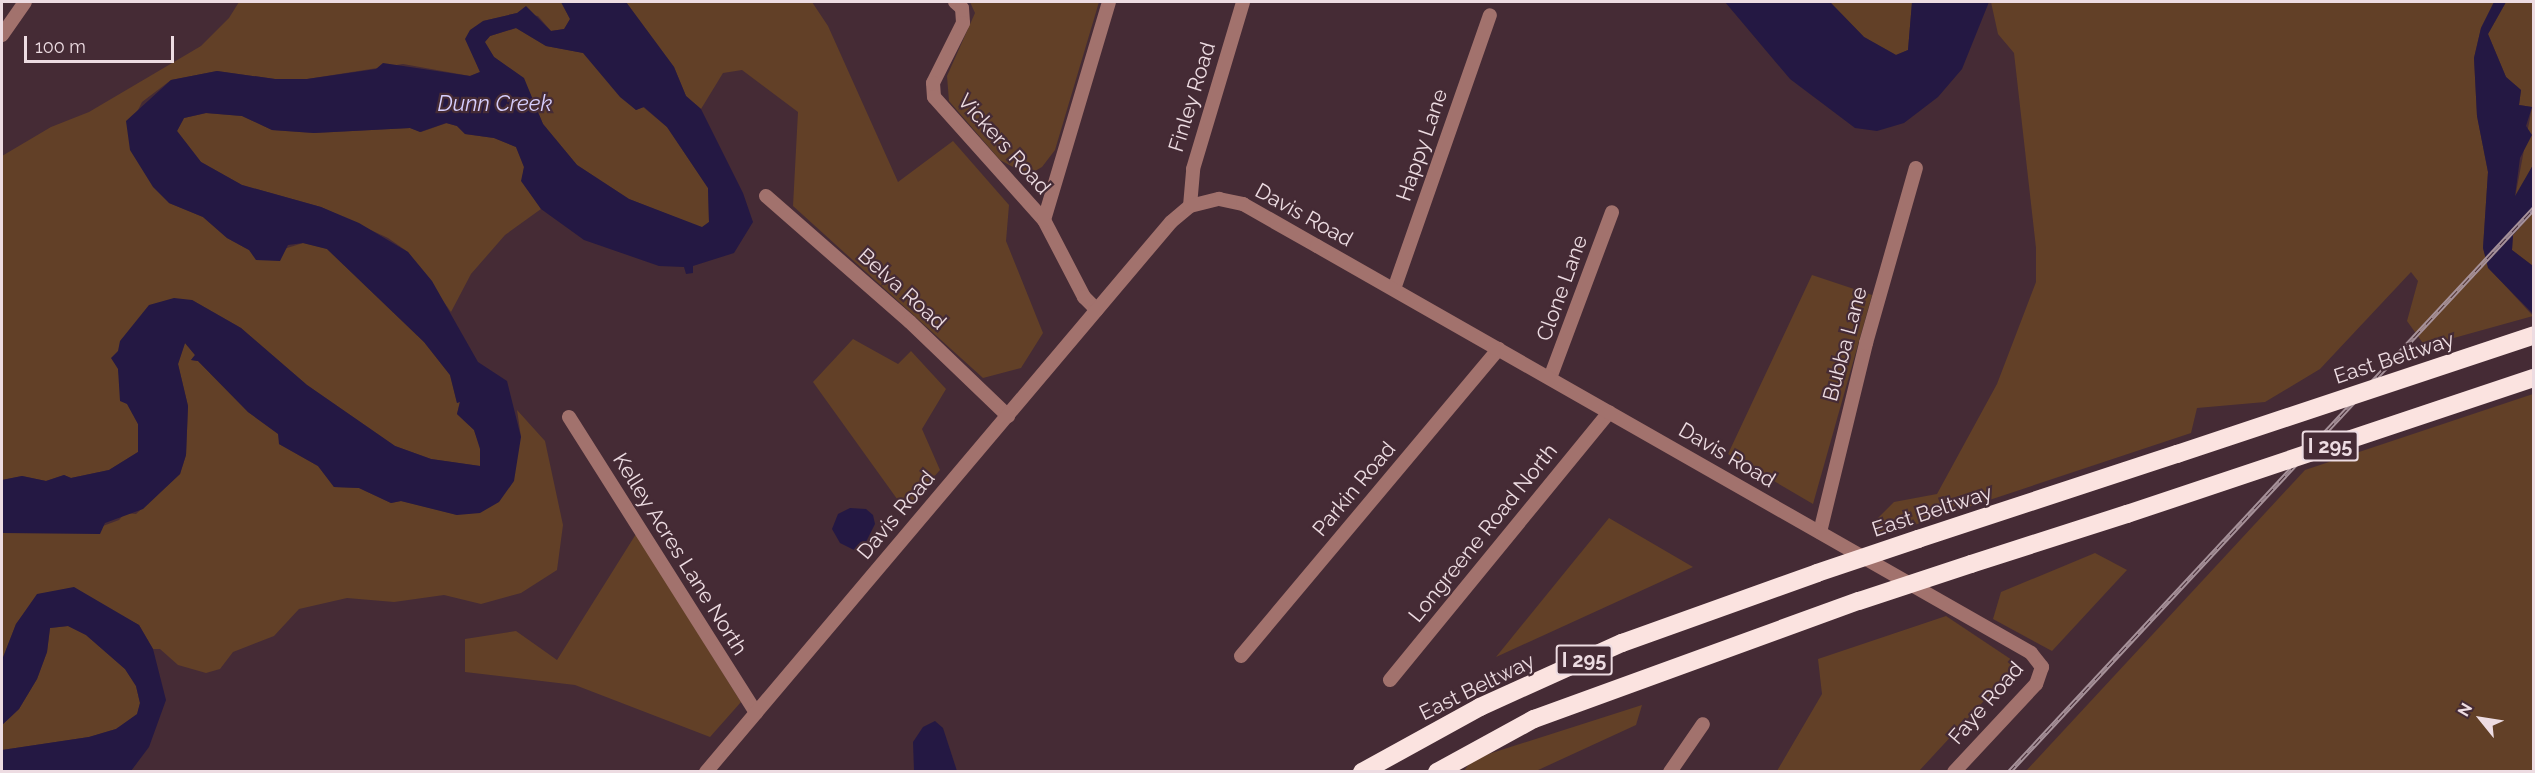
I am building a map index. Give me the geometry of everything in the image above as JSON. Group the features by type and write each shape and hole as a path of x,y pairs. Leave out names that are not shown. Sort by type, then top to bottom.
{"highway":[{"name":"East Beltway","path":"1362,771 1480,707 1623,643 1817,573 2534,335"},
{"name":"I 295","path":"1437,771 1534,719 1859,601 2534,378"}],"street":[{"path":"2,35 25,2"},
{"name":"Vickers Road","path":"955,2 962,8 963,23 933,83 934,97 1044,220 1084,297 1097,310"},
{"path":"1044,220 1109,2"},
{"name":"Finley Road","path":"1190,206 1193,169 1243,2"},
{"name":"Happy Lane","path":"1394,289 1490,15"},
{"name":"Bubba Lane","path":"1820,532 1866,343 1916,168"},
{"name":"Belva Road","path":"766,196 910,322 1008,416"},
{"name":"Davis Road","path":"706,771 1171,222 1190,206 1219,199 1242,204 2009,640"},
{"name":"Clone Lane","path":"1550,378 1612,212"},
{"name":"Parkin Road","path":"1241,656 1499,349"},
{"name":"Longreene Road North","path":"1390,680 1609,412"},
{"name":"Kelley Acres Lane North","path":"569,417 756,713"},
{"name":"Faye Road","path":"1954,771 2041,675 2038,659 2009,640"},
{"path":"1670,771 1703,724"}],"shaded area":[{"path":"239,2 561,2 570,19 565,29 551,31 538,16 517,13 483,21 476,62 480,72 470,76 403,64 307,79 275,79 217,71 171,80 142,102 136,114 169,203 203,217 227,238 249,250 284,249 303,243 327,249 424,342 450,375 457,403 460,401 457,414 474,430 481,449 480,466 431,459 395,446 307,385 241,328 192,300 118,369 122,394 138,424 138,452 109,470 71,478 64,475 46,481 22,476 2,480 2,156 51,127 89,112 201,46 229,18"},
{"path":"626,2 812,2 828,26 898,182 953,141 1009,205 1006,241 1043,333 1021,368 983,378 793,206 798,112 742,70 723,73 701,109 686,96 674,67"},
{"path":"970,2 1099,2 1055,150 1042,167 1028,175 1000,160 949,101 947,76 975,13"},
{"path":"1830,2 1912,2 1908,50 1896,55 1864,37"},
{"path":"1991,2 2494,2 2481,28 2474,58 2477,116 2488,172 2483,248 2489,268 2533,316 2425,346 2407,321 2418,281 2411,272 2320,369 2265,402 2197,408 2191,433 1881,536 1872,524 1894,502 1937,494 1997,384 2036,282 2036,248 2014,53 1998,34"},
{"path":"2506,2 2533,2 2533,165 2515,198 2532,107 2519,105 2521,90 2506,77 2488,34"},
{"path":"516,28 546,46 584,53 636,110 643,107 667,127 708,188 709,222 702,228 629,199 577,165 543,124 523,78 494,57 484,42 490,36"},
{"path":"206,113 242,116 272,130 314,133 410,128 421,132 447,123 457,126 465,134 494,138 516,147 524,167 522,181 541,209 505,235 471,274 451,312 408,252 388,238 321,207 242,185 201,162 177,131 184,118"},
{"path":"2533,212 2533,266 2512,250 2513,235"},
{"path":"1812,275 1872,295 1813,504 1728,454"},
{"path":"853,339 898,364 911,351 946,389 922,429 940,470 905,510 813,382"},
{"path":"185,343 195,355 191,360 198,361 248,412 279,434 279,444 318,466 334,487 359,488 391,503 401,501 457,515 521,437 517,410 545,441 563,525 557,570 521,593 481,604 444,595 394,602 347,598 299,609 274,636 233,652 220,669 206,673 178,665 160,649 153,649 139,625 112,611 35,599 16,624 2,660 2,533 84,533 119,520 125,513 136,514 180,474 186,455 188,406 178,364"},
{"path":"2533,394 2533,771 2026,771 2305,470"},
{"path":"1609,518 1693,567 1496,657"},
{"path":"636,534 741,702 710,737 575,685 465,672 465,639 516,631 557,660"},
{"path":"2095,553 2127,570 2052,651 1993,619 2001,592"},
{"path":"1946,616 2018,664 1919,771 1777,771 1822,694 1818,659"},
{"path":"68,626 86,635 125,669 136,686 140,703 137,715 116,729 89,737 2,750 2,725 19,709 37,679 47,652 50,628"},
{"path":"1642,705 1636,725 1536,771 1463,772 1473,759"}],"water":[{"name":"Dunn Creek","path":"561,2 626,2 674,67 686,96 701,109 743,193 753,222 734,253 693,266 693,273 686,274 684,267 659,266 584,240 541,209 521,181 524,167 516,147 494,138 465,134 457,126 446,123 420,132 410,128 314,133 272,130 242,116 206,113 184,118 177,131 201,162 242,185 321,207 359,223 408,252 432,281 478,362 507,381 521,437 514,481 499,502 480,513 457,515 401,501 391,503 359,488 334,487 318,466 279,444 278,434 248,412 198,361 191,360 195,355 185,343 178,364 188,406 186,455 180,474 143,509 105,523 100,534 2,533 2,480 22,476 46,481 64,475 71,478 109,470 138,452 138,424 127,404 120,401 118,369 111,358 118,351 120,341 149,305 174,298 192,300 241,328 307,385 395,446 431,459 480,466 480,449 474,430 457,414 460,402 457,403 450,375 424,342 327,249 303,243 288,245 280,261 256,260 249,250 227,238 203,217 169,203 153,187 130,150 126,121 171,80 217,71 275,79 307,79 376,69 383,63 470,76 480,72 465,39 470,30 483,21 517,13 526,6 551,31 564,29 570,19","holes":["516,28 546,46 583,53 620,97 636,110 644,107 667,127 708,188 709,222 702,227 629,199 577,165 543,124 524,78 494,57 485,42 490,36"]},
{"path":"1725,2 1830,2 1864,37 1896,55 1908,50 1912,2 1989,2 1962,69 1938,97 1904,123 1877,131 1855,128 1790,79"},
{"path":"2494,2 2506,2 2488,34 2506,77 2521,90 2519,105 2532,107 2526,126 2532,135 2520,158 2515,196 2533,165 2533,212 2513,235 2512,250 2533,266 2533,314 2488,268 2483,248 2488,172 2477,116 2474,58 2481,28"},
{"path":"850,508 866,509 873,515 875,524 864,546 856,551 840,543 832,529 838,514"},
{"path":"74,587 139,625 153,649 166,700 149,747 131,771 2,771 2,750 89,737 116,729 137,714 140,703 136,686 125,669 86,635 68,626 50,628 47,652 37,679 19,709 2,725 2,660 16,624 37,594"},
{"path":"935,721 943,728 957,771 914,771 913,742 923,727"}],"railway":[{"path":"2009,772 2534,208"}]}
